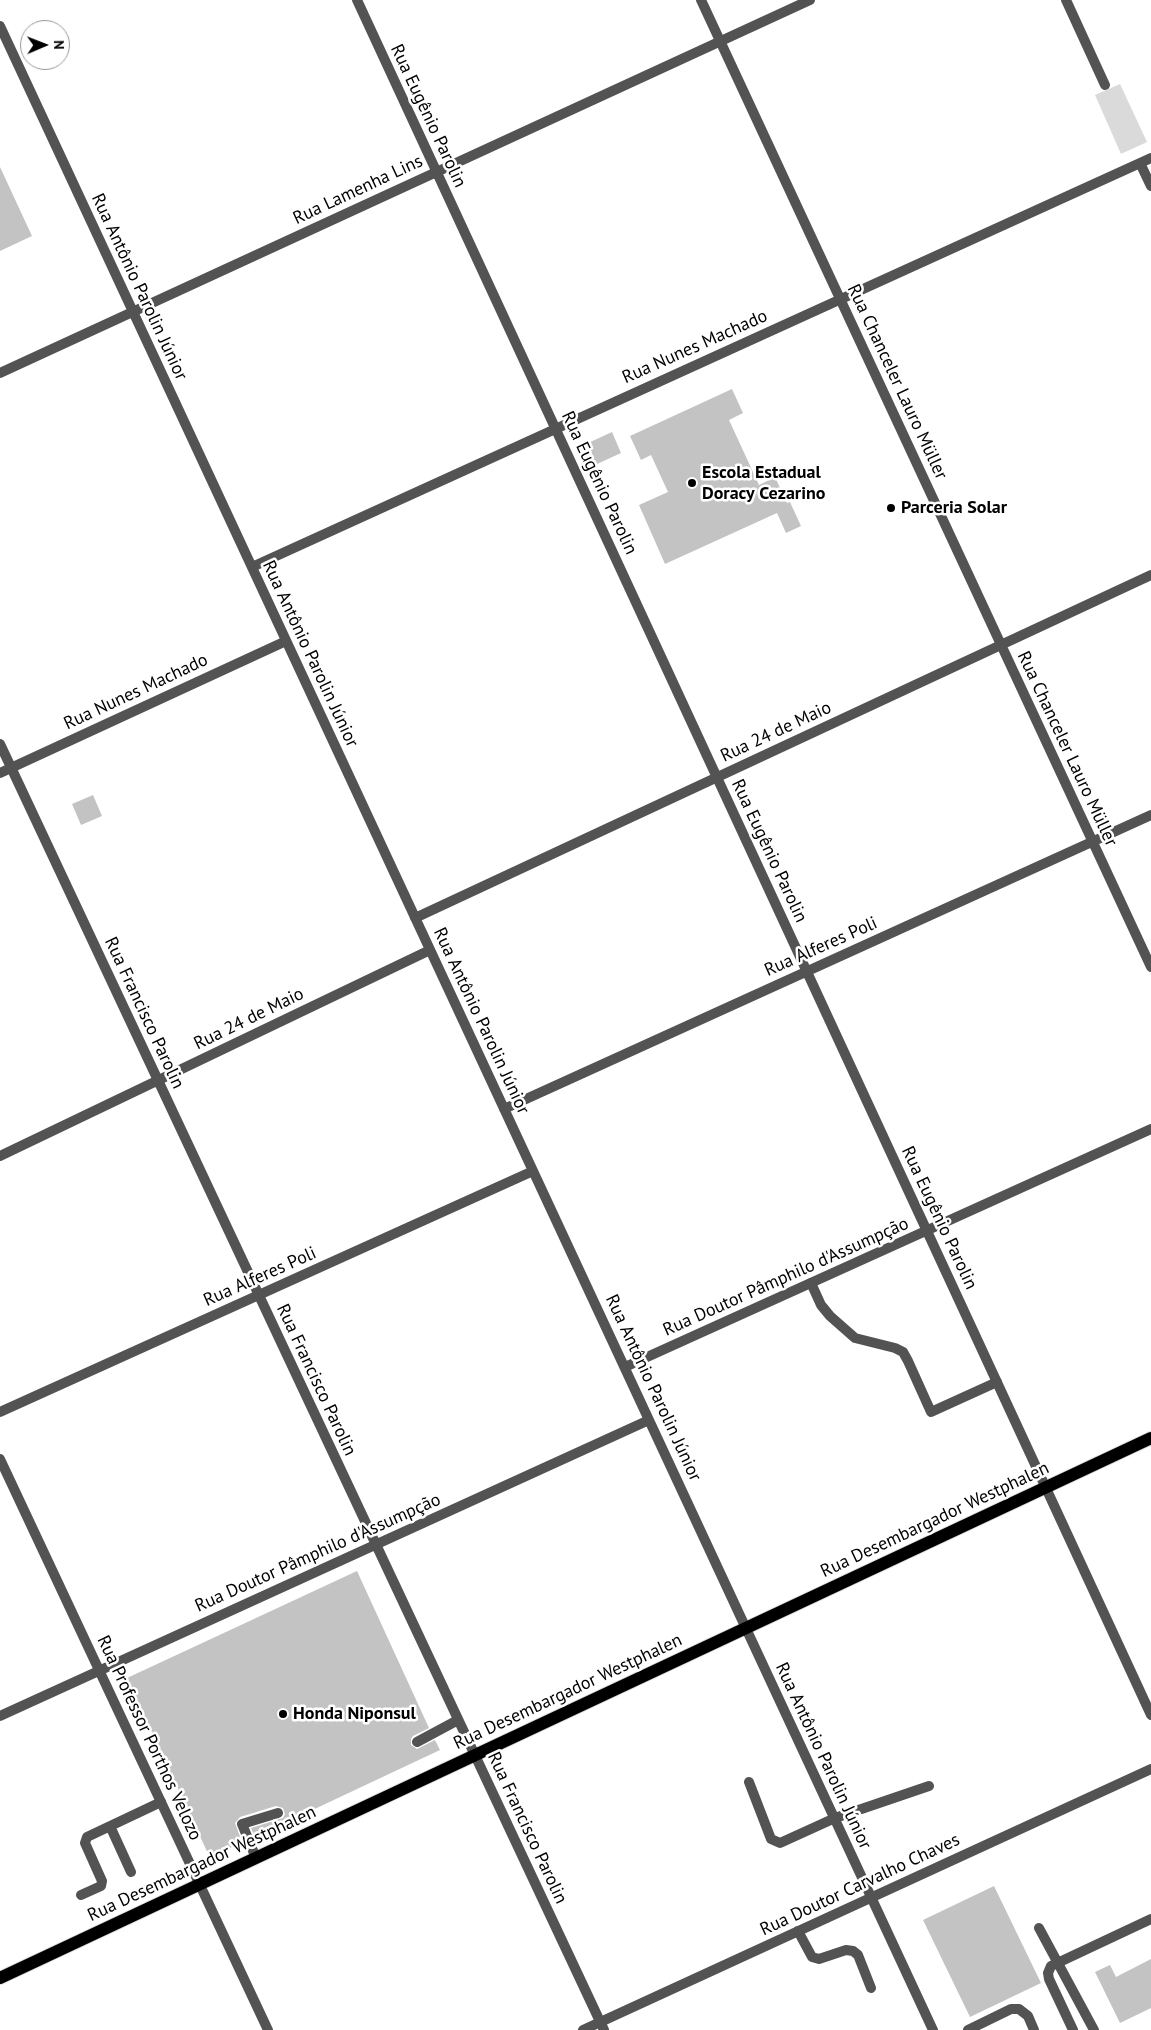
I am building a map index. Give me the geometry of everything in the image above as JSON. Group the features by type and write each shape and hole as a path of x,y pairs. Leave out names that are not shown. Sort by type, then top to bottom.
{"main road":[{"name":"Rua Desembargador Westphalen","path":"0,1978 1151,1438"}],"street":[{"name":"Rua Eugênio Parolin","path":"357,0 1151,1715"},
{"name":"Rua Chanceler Lauro Müller","path":"701,0 1151,967"},
{"name":"Rua Lamenha Lins","path":"0,372 810,0"},
{"path":"1066,0 1104,85"},
{"name":"Rua Antônio Parolin Júnior","path":"0,26 933,2030"},
{"name":"Rua Nunes Machado","path":"252,567 1151,158"},
{"path":"1140,163 1151,186"},
{"name":"Rua 24 de Maio","path":"416,918 1151,575"},
{"name":"Rua Nunes Machado","path":"0,773 286,641"},
{"name":"Rua Francisco Parolin","path":"0,744 602,2026"},
{"name":"Rua Alferes Poli","path":"504,1109 1151,815"},
{"name":"Rua 24 de Maio","path":"0,1156 430,950"},
{"name":"Rua Doutor Pâmphilo d'Assumpção","path":"625,1368 1151,1129"},
{"name":"Rua Alferes Poli","path":"0,1412 533,1171"},
{"path":"811,1283 821,1305 830,1316 855,1338 895,1348 903,1352 930,1412 997,1382"},
{"name":"Rua Doutor Pâmphilo d'Assumpção","path":"0,1716 649,1420"},
{"name":"Rua Professor Porthos Velozo","path":"0,1459 268,2030"},
{"path":"417,1742 458,1720"},
{"name":"Rua Doutor Carvalho Chaves","path":"583,2030 602,2026 798,1931 1151,1769"},
{"path":"749,1782 771,1839 780,1843 835,1818 929,1786"},
{"path":"81,1895 101,1886 102,1881 85,1843 86,1837 161,1802"},
{"path":"256,1858 242,1824 278,1813"},
{"path":"110,1826 131,1872"},
{"path":"1073,2030 1049,1979 1048,1972 1051,1966 1151,1919"},
{"path":"1039,1928 1094,2030"},
{"path":"798,1931 808,1953 812,1957 819,1959 846,1950 854,1951 858,1956 871,1988"},
{"path":"968,2030 1011,2009 1019,2009 1028,2016 1034,2030"}],"shaded area":[{"path":"1120,84 1147,142 1121,154 1095,95"}],"building":[{"path":"0,167 32,236 0,251"},
{"path":"732,389 743,413 729,420 759,485 775,477 787,503 790,502 801,526 786,533 777,513 665,564 639,505 668,492 651,455 641,460 630,436"},
{"path":"612,432 621,453 595,465 586,444"},
{"path":"93,795 102,816 81,825 72,804"},
{"name":"Honda Niponsul","path":"357,1571 429,1728 413,1736 411,1745 417,1749 435,1740 440,1750 255,1837 251,1828 283,1818 285,1814 283,1808 276,1806 240,1817 235,1823 242,1842 210,1858 127,1678"},
{"path":"994,1886 1041,1983 970,2017 923,1920"},
{"path":"1151,1959 1151,2008 1120,2023 1095,1972 1110,1965 1116,1977"}],"place":[{"name":"Escola Estadual Doracy Cezarino","path":"692,483"},
{"name":"Parceria Solar","path":"891,508"},
{"name":"Honda Niponsul","path":"283,1714"}]}
